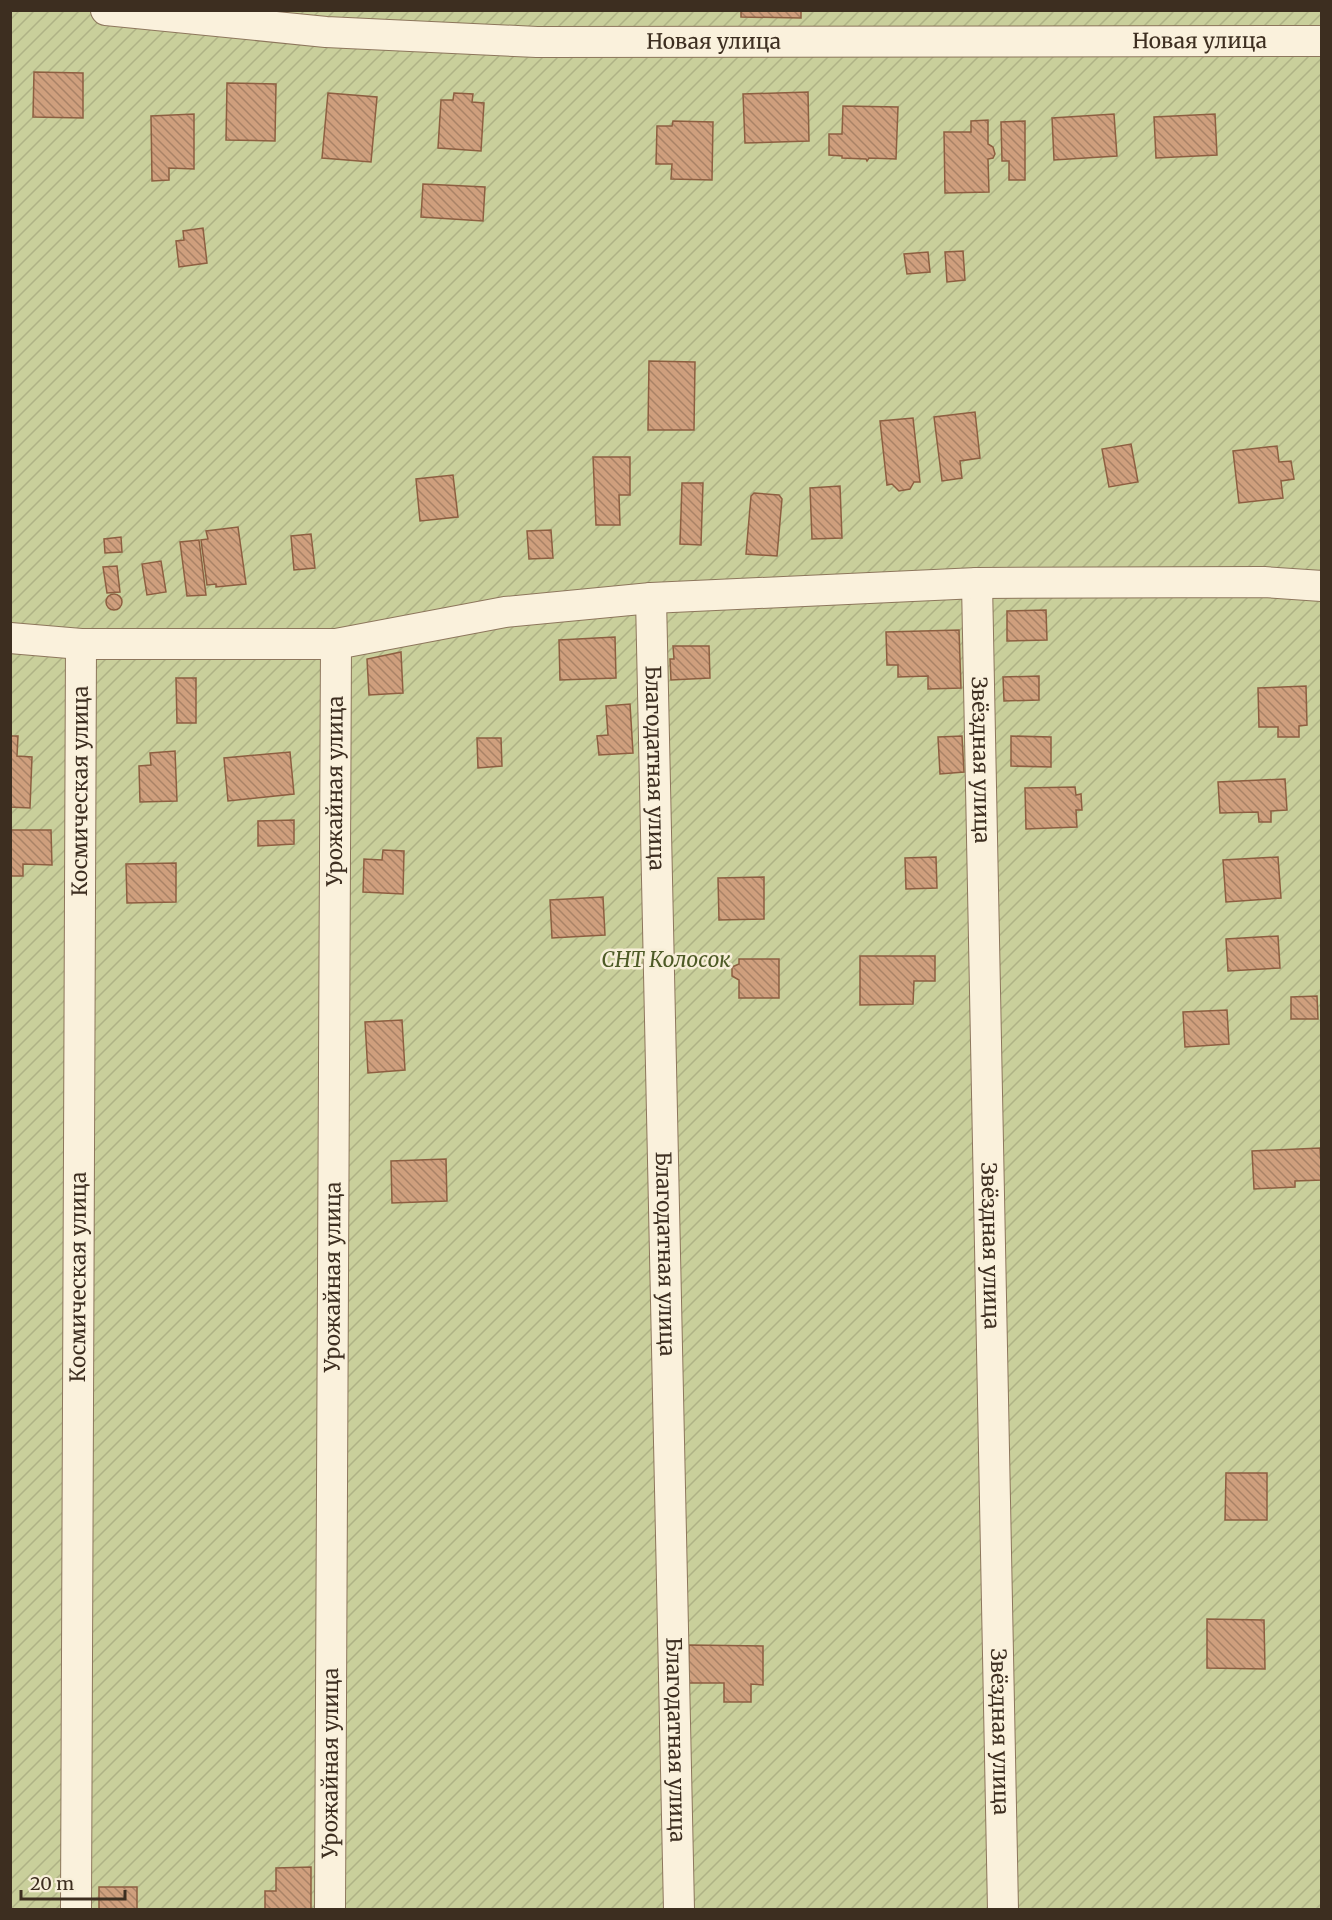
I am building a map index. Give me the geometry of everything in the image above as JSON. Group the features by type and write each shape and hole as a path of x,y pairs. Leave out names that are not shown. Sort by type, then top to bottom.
{"street":[{"name":"Новая улица","path":"106,10 326,32 537,42 1322,41"},
{"path":"10,638 81,644 336,644 505,612 651,598 976,583 1264,582 1322,586"},
{"name":"Звёздная улица","path":"976,583 1003,1910"},
{"name":"Благодатная улица","path":"651,598 679,1910"},
{"name":"Космическая улица","path":"76,1910 81,644"},
{"name":"Урожайная улица","path":"330,1910 336,644"}],"green space":[{"name":"СНТ Колосок","path":"11,11 1321,11 1321,1909 11,1909"}],"building":[{"path":"741,10 801,10 801,18 741,17"},
{"path":"34,72 83,73 83,118 33,117"},
{"path":"227,83 276,84 275,141 226,140"},
{"path":"808,92 809,141 745,143 743,94"},
{"path":"328,93 377,97 371,162 322,158"},
{"path":"454,93 473,94 472,102 484,103 481,151 438,148 441,100 453,100"},
{"path":"843,106 898,107 896,159 869,158 867,161 866,159 829,155 829,134 842,134"},
{"path":"194,114 194,169 169,168 169,180 152,181 151,116"},
{"path":"1114,114 1117,156 1054,160 1052,118"},
{"path":"1215,114 1217,155 1156,158 1154,117"},
{"path":"988,120 988,144 993,147 995,154 993,158 988,159 989,192 945,193 944,132 971,132 971,121"},
{"path":"673,121 713,122 712,180 671,179 672,164 656,164 657,126 672,126"},
{"path":"1025,121 1025,180 1009,180 1009,161 1002,161 1001,122"},
{"path":"423,184 485,187 483,221 421,217"},
{"path":"203,228 207,263 179,267 176,241 184,240 183,231"},
{"path":"963,251 965,280 947,282 945,252"},
{"path":"928,252 930,272 907,274 904,254"},
{"path":"649,361 695,362 694,430 648,430"},
{"path":"975,412 980,458 960,461 962,478 942,481 934,417"},
{"path":"913,418 920,482 914,482 910,489 899,491 892,484 887,485 880,421"},
{"path":"1131,444 1138,482 1109,487 1102,449"},
{"path":"1277,446 1279,462 1291,461 1294,479 1281,481 1283,498 1239,503 1233,451"},
{"path":"593,457 630,457 630,495 619,495 620,525 596,525"},
{"path":"453,475 458,517 420,521 416,479"},
{"path":"682,483 703,483 701,545 680,544"},
{"path":"840,486 842,538 812,539 810,488"},
{"path":"754,493 779,495 782,499 777,556 746,554 751,496"},
{"path":"238,527 246,584 216,587 216,584 207,585 201,540 208,539 206,531"},
{"path":"551,530 553,558 529,559 527,531"},
{"path":"311,534 315,568 294,570 291,536"},
{"path":"121,537 122,552 105,553 104,539"},
{"path":"199,540 206,595 187,596 180,542"},
{"path":"161,561 166,592 147,595 142,564"},
{"path":"117,566 120,592 107,593 103,567"},
{"path":"111,594 117,594 122,602 120,608 111,610 106,605 106,599"},
{"path":"1046,610 1047,640 1007,641 1007,611"},
{"path":"959,630 961,688 928,689 928,676 898,677 898,665 887,665 886,632"},
{"path":"615,637 616,678 560,680 559,640"},
{"path":"673,646 709,646 710,678 671,680 670,659 674,659"},
{"path":"401,652 403,693 369,695 367,659"},
{"path":"1039,676 1039,700 1004,701 1003,677"},
{"path":"176,678 196,678 196,723 177,723"},
{"path":"1306,686 1307,725 1299,726 1299,737 1278,737 1278,727 1259,727 1258,688"},
{"path":"630,704 633,753 599,755 597,736 608,735 606,706"},
{"path":"10,736 18,736 17,756 32,757 30,808 10,807"},
{"path":"962,736 964,772 940,774 938,737"},
{"path":"1011,736 1051,737 1051,767 1011,766"},
{"path":"477,738 501,738 502,766 478,768"},
{"path":"175,751 177,801 140,802 139,766 151,765 150,753"},
{"path":"290,752 294,794 228,801 224,758"},
{"path":"1285,779 1287,810 1271,811 1271,822 1259,822 1258,812 1220,813 1218,782"},
{"path":"1075,787 1076,795 1081,794 1082,810 1076,810 1077,827 1026,829 1025,788"},
{"path":"294,820 294,844 258,846 258,821"},
{"path":"10,830 51,830 52,865 23,864 23,876 10,876"},
{"path":"383,850 404,851 403,894 363,892 364,859 382,860"},
{"path":"936,857 937,888 906,889 905,858"},
{"path":"1278,857 1281,898 1226,902 1223,860"},
{"path":"176,863 176,902 127,903 126,864"},
{"path":"764,877 764,919 719,920 718,878"},
{"path":"603,897 605,935 552,938 550,900"},
{"path":"1278,936 1280,968 1228,971 1226,939"},
{"path":"860,956 935,956 935,981 914,981 913,1004 860,1005"},
{"path":"739,959 779,959 779,998 739,998 739,980 732,976 732,967 739,964"},
{"path":"1317,996 1318,1019 1291,1019 1291,997"},
{"path":"1227,1010 1229,1044 1185,1047 1183,1012"},
{"path":"402,1020 405,1070 368,1073 365,1022"},
{"path":"1320,1148 1322,1180 1295,1181 1295,1187 1254,1189 1252,1151"},
{"path":"446,1159 447,1201 392,1203 391,1161"},
{"path":"1226,1473 1267,1473 1267,1520 1225,1520"},
{"path":"1207,1619 1264,1620 1265,1669 1207,1668"},
{"path":"689,1645 763,1646 763,1685 751,1684 751,1702 724,1702 724,1683 688,1683"},
{"path":"311,1867 311,1910 265,1910 265,1891 276,1891 276,1868"},
{"path":"99,1887 137,1887 137,1910 99,1910"}]}
